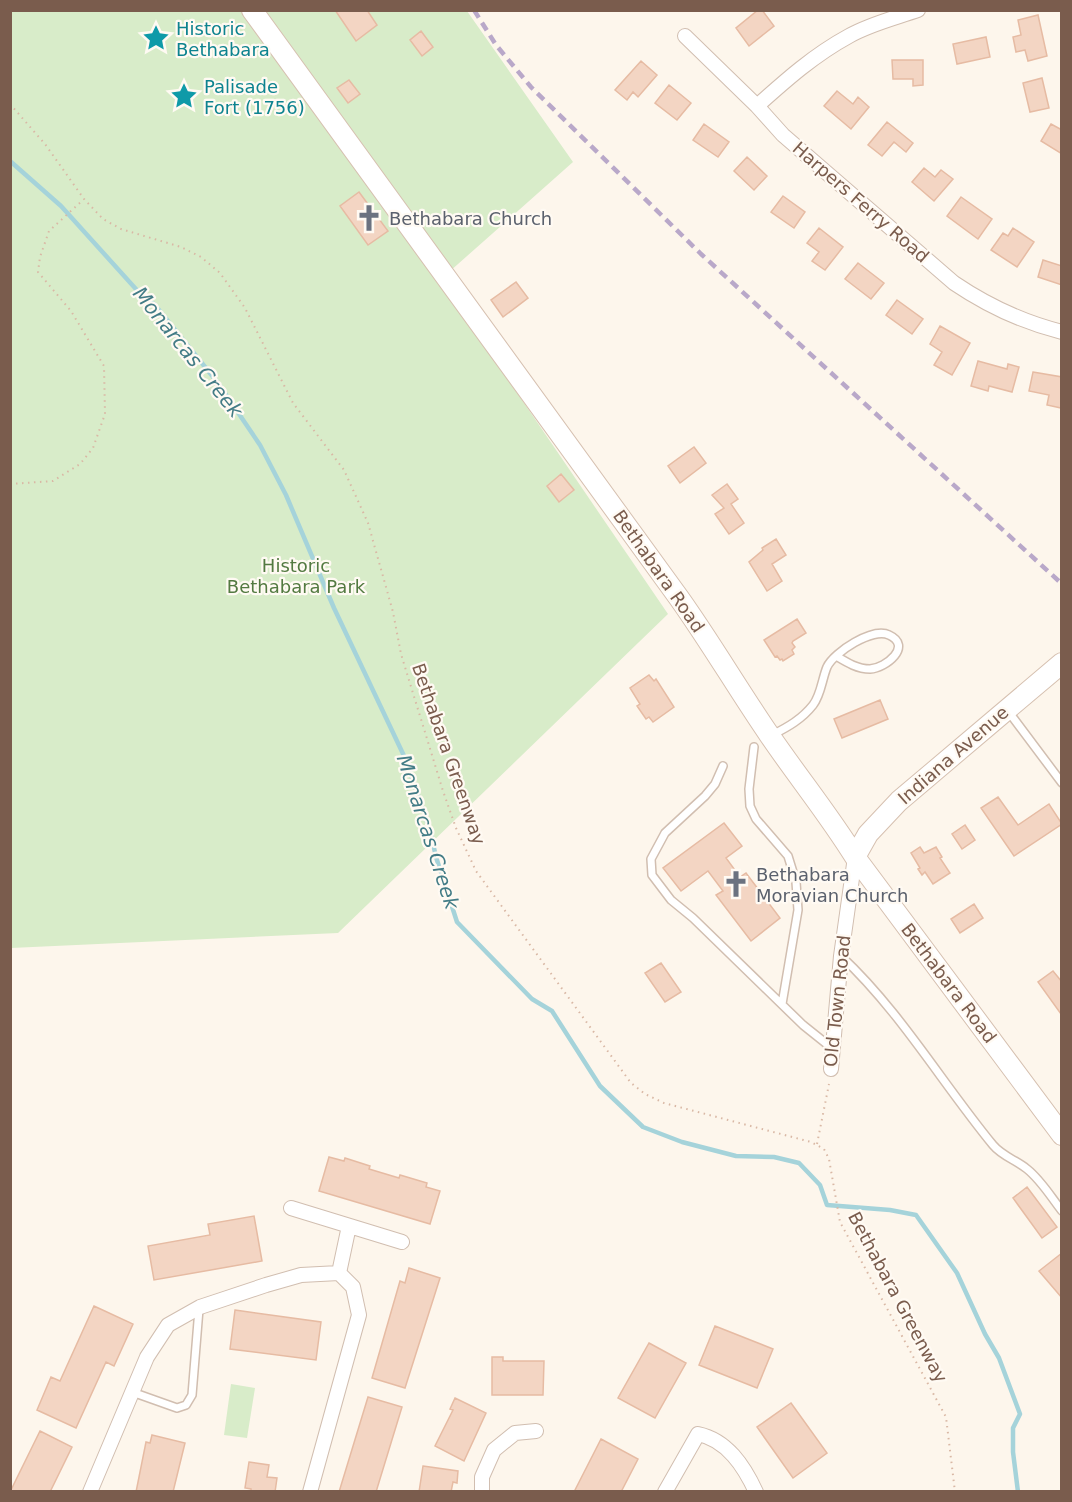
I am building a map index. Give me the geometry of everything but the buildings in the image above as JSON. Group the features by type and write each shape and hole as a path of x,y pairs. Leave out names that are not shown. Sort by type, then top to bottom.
{"street":[{"name":"Bethabara Road","path":"252,10 712,645 762,742 836,827 855,857 1062,1135"},
{"path":"757,106 796,71 849,35 918,10"},
{"name":"Harpers Ferry Road","path":"685,36 801,151 954,283 1004,313 1062,332"},
{"name":"Indiana Avenue","path":"855,857 867,834 887,812 1062,663"},
{"name":"Old Town Road","path":"831,1069 841,956 855,857"},
{"path":"291,1208 402,1242"},
{"path":"339,1273 349,1226"},
{"path":"90,1491 147,1357 168,1324 200,1307 301,1275 339,1273 353,1287 359,1315 310,1491"},
{"path":"482,1491 482,1477 494,1450 515,1432 536,1431"},
{"path":"665,1491 698,1434 718,1440 729,1450 747,1474 756,1491"}],"lane":[{"path":"782,1004 798,910 796,882 788,856 756,819 750,806 749,789 762,742 798,721 814,704 828,664 836,656 871,634 881,632 896,640 898,648 896,655 890,661 868,669 854,666 836,656"},
{"path":"1006,709 1062,783"},
{"path":"723,766 715,784 705,796 665,833 651,859 652,875 671,900 833,1049"},
{"path":"841,956 886,1005 995,1148 1037,1179 1062,1212"},
{"path":"132,1392 177,1408 186,1405 192,1395 200,1307"}],"path":[{"name":"Bethabara Greenway","path":"10,104 45,144 84,199 103,219 121,229 181,247 201,257 220,273 245,308 293,402 344,470 368,524 393,612 400,654 443,791 456,828 476,872 631,1083 645,1094 664,1103 817,1144 824,1149 829,1159 840,1222 946,1417 955,1491"},
{"path":"10,484 53,481 80,464 93,448 105,414 104,366 71,311 38,273 40,257 49,231 84,199"},
{"name":"Old Town Road","path":"817,1144 831,1069"}],"green space":[{"name":"Historic Bethabara Park","path":"10,11 467,11 573,162 440,280 668,614 338,933 11,948"},
{"path":"231,1384 255,1388 247,1438 224,1435"}],"waterway":[{"name":"Monarcas Creek","path":"10,161 61,206 144,298 154,304 218,383 260,445 286,495 334,608 405,758 430,830 436,857 457,922 532,999 552,1011 600,1086 643,1127 682,1142 736,1156 774,1157 799,1163 820,1185 827,1205 890,1210 916,1215 957,1273 985,1334 999,1358 1020,1414 1013,1428 1013,1452 1018,1492"}],"railway":[{"path":"474,10 496,45 531,87 701,254 1062,584"}],"place":[{"name":"Historic Bethabara","path":"156,38"},
{"name":"Palisade Fort (1756)","path":"184,96"},
{"name":"Bethabara Church","path":"369,218"},
{"name":"Bethabara Moravian Church","path":"736,884"}]}
